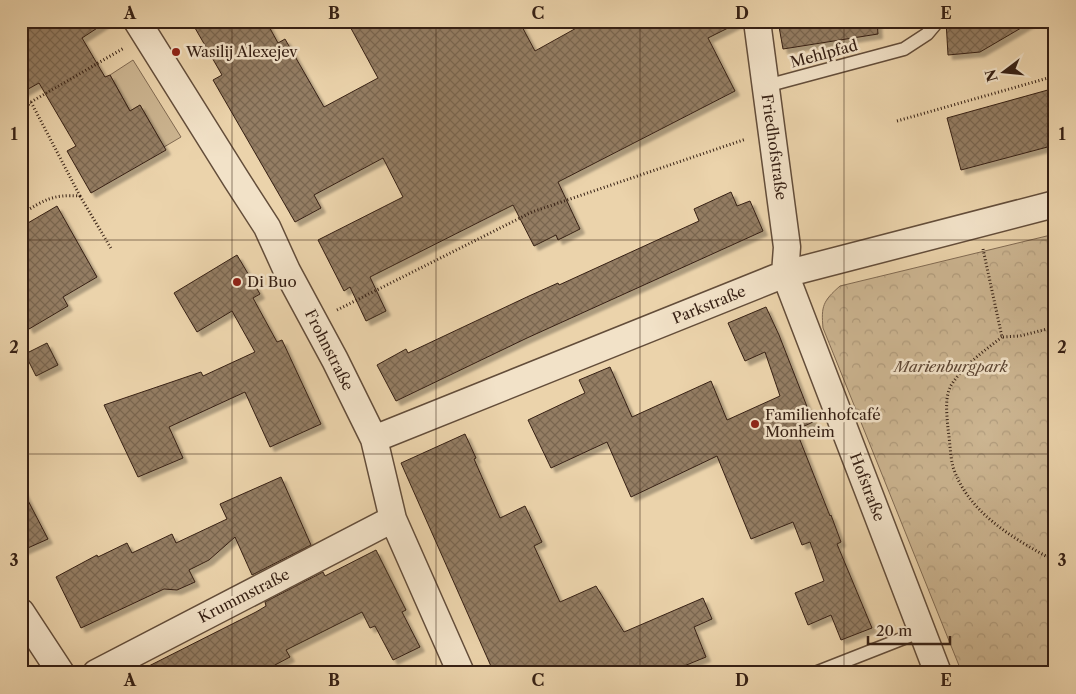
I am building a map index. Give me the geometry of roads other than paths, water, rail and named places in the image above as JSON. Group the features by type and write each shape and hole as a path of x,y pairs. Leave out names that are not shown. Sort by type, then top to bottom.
{"street":[{"name":"Friedhofstraße","path":"758,21 787,247 785,274"},
{"name":"Frohnstraße","path":"142,28 268,227 287,271 315,321 374,439 393,519 461,673"},
{"name":"Parkstraße","path":"374,439 785,274 1055,204"},
{"name":"Hofstraße","path":"785,274 938,673"},
{"name":"Krummstraße","path":"96,673 393,519"},
{"path":"21,612 61,673"}],"lane":[{"name":"Mehlpfad","path":"766,86 904,50 927,34 938,21"},
{"path":"814,673 922,631"}],"place":[{"name":"Wasilij Alexejev","path":"176,52"},
{"name":"Di Buo","path":"237,282"},
{"name":"Familienhofcafé Monheim","path":"755,424"}],"park label":[{"name":"Marienburgpark","path":"951,367"}]}
